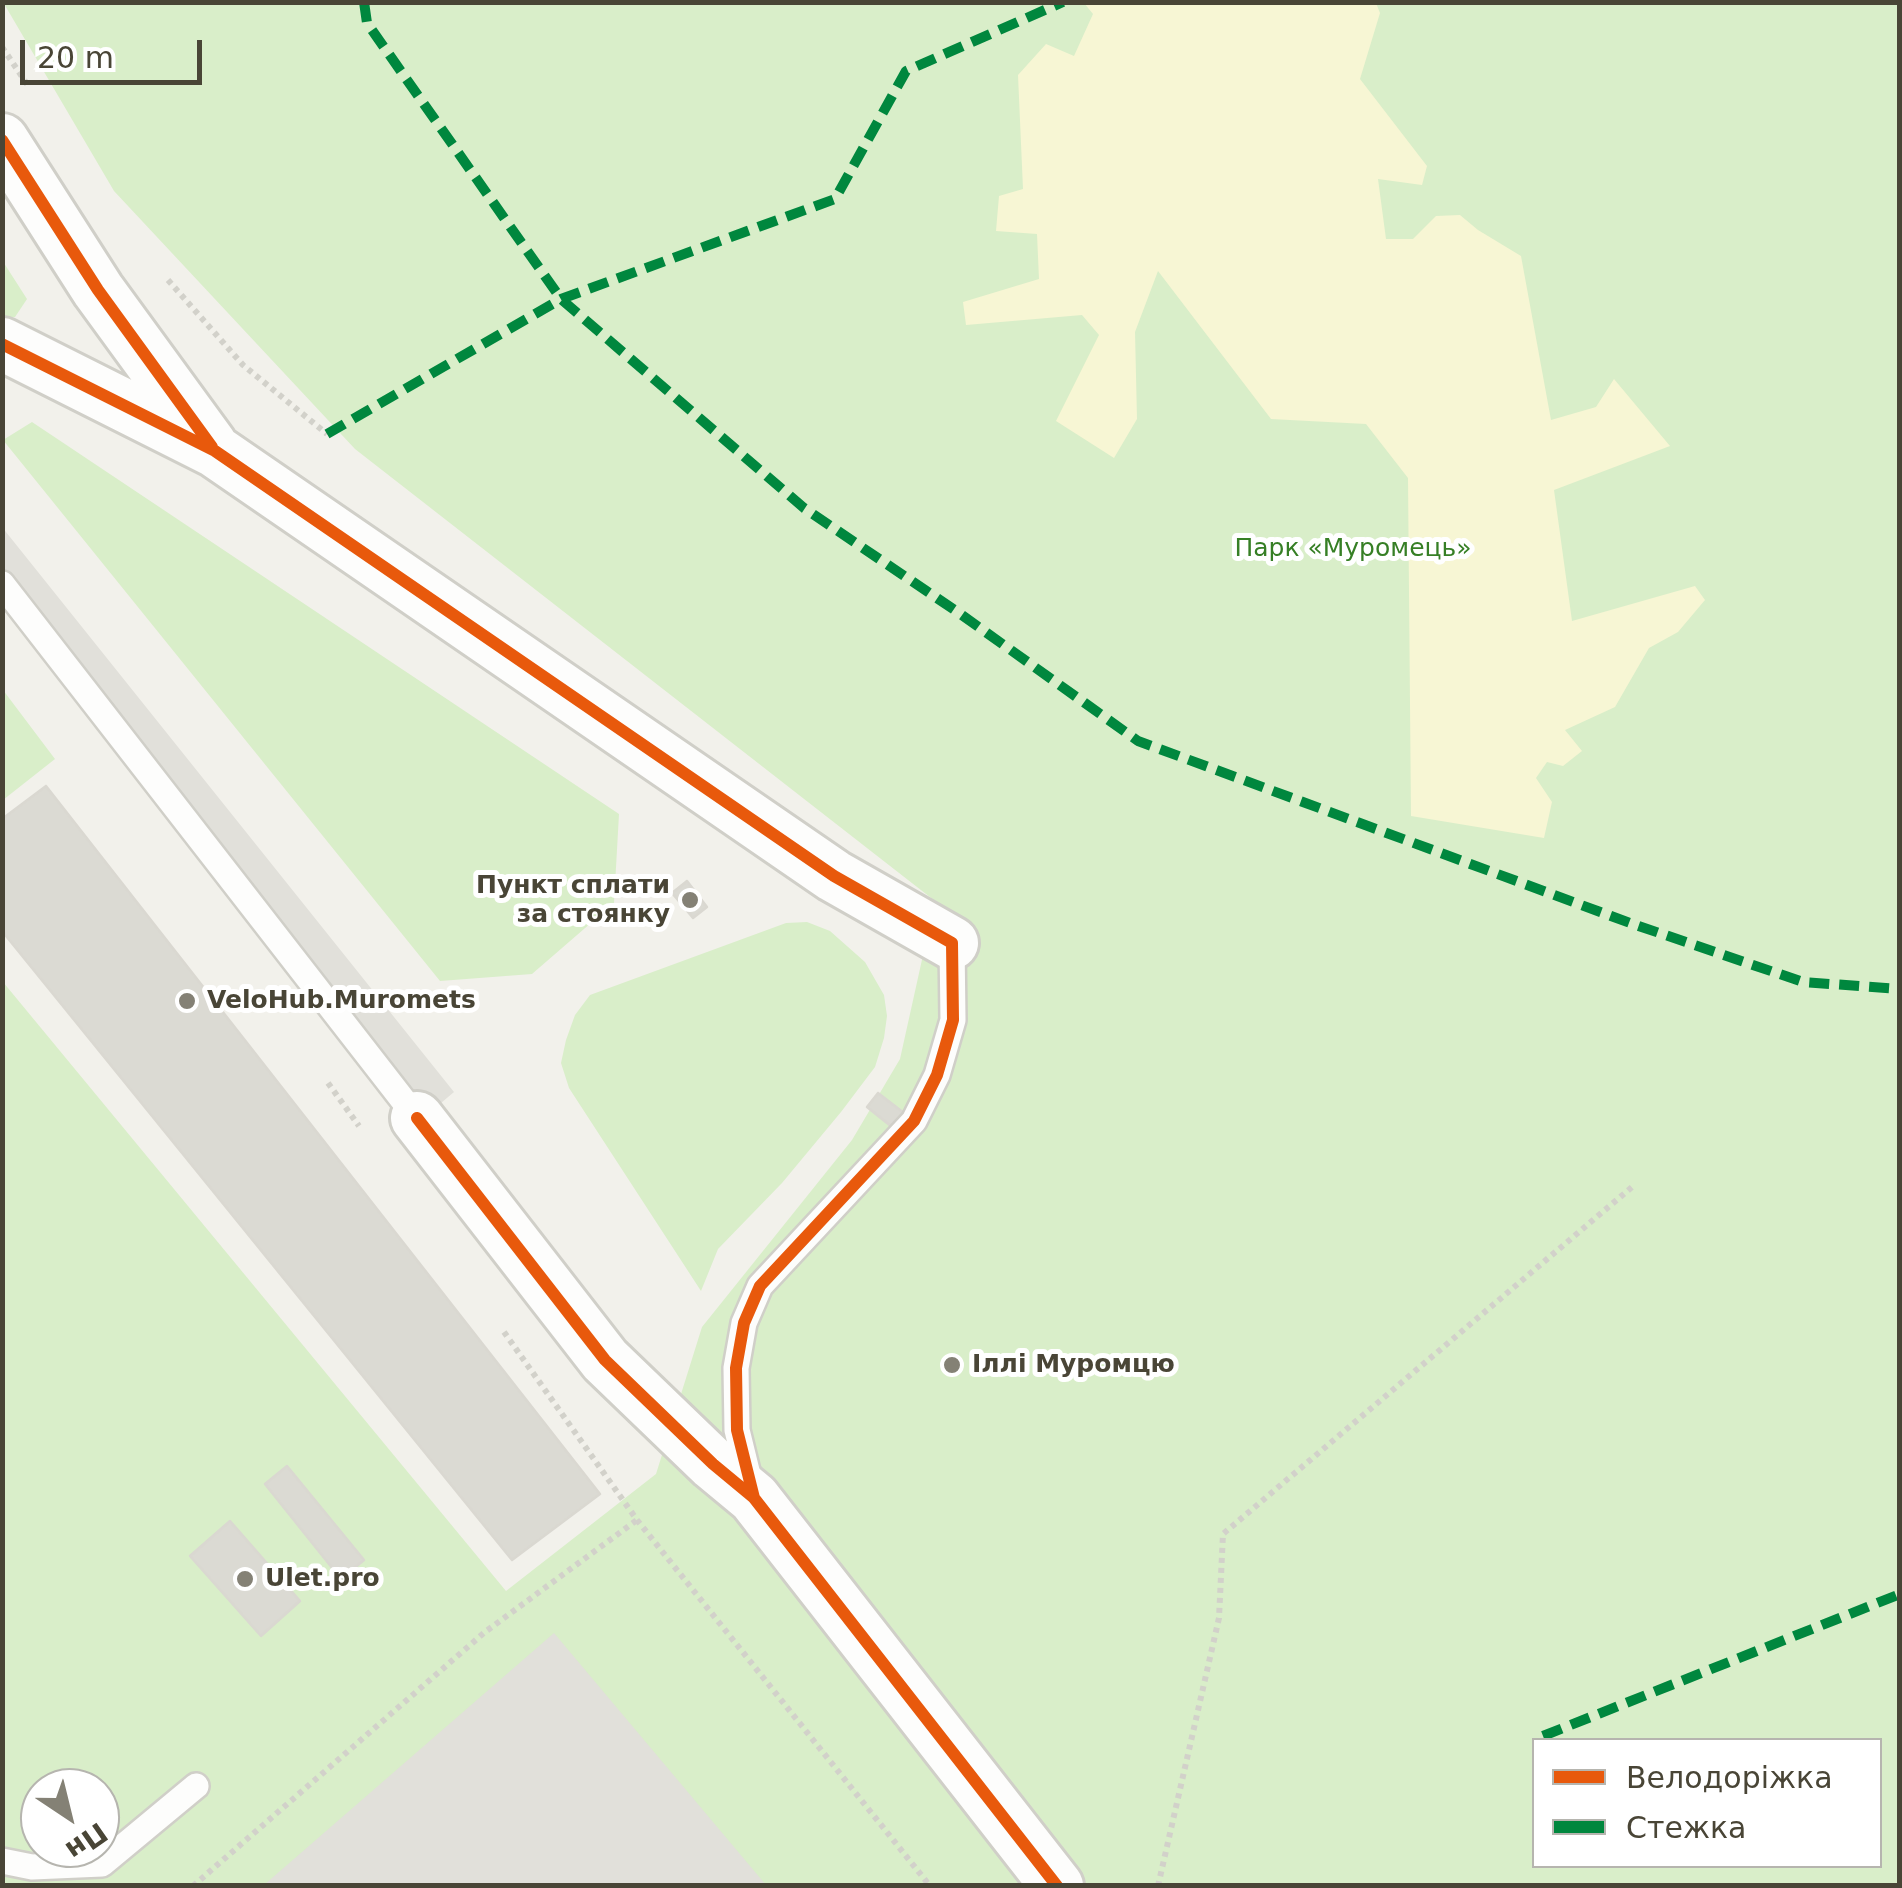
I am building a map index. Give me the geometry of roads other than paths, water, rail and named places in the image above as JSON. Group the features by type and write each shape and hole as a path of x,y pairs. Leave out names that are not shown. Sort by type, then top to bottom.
{"street":[{"path":"2,140 98,290 214,450"},
{"path":"2,344 214,450 834,876 952,943"},
{"path":"417,1118 605,1360 754,1498 1057,1886"}],"lane":[{"path":"2,584 417,1118"},
{"path":"754,1498 737,1430 736,1368 744,1323 760,1286 914,1121 938,1075 953,1020 952,943"},
{"path":"2,1861 32,1867 102,1864 196,1786"}],"place":[{"name":"Пункт сплати за стоянку","path":"690,900"},
{"name":"VeloHub.Muromets","path":"187,1001"},
{"name":"Іллі Муромцю","path":"952,1365"},
{"name":"Ulet.pro","path":"245,1579"}],"park label":[{"name":"Парк «Муромець»","path":"1353,549"}]}
